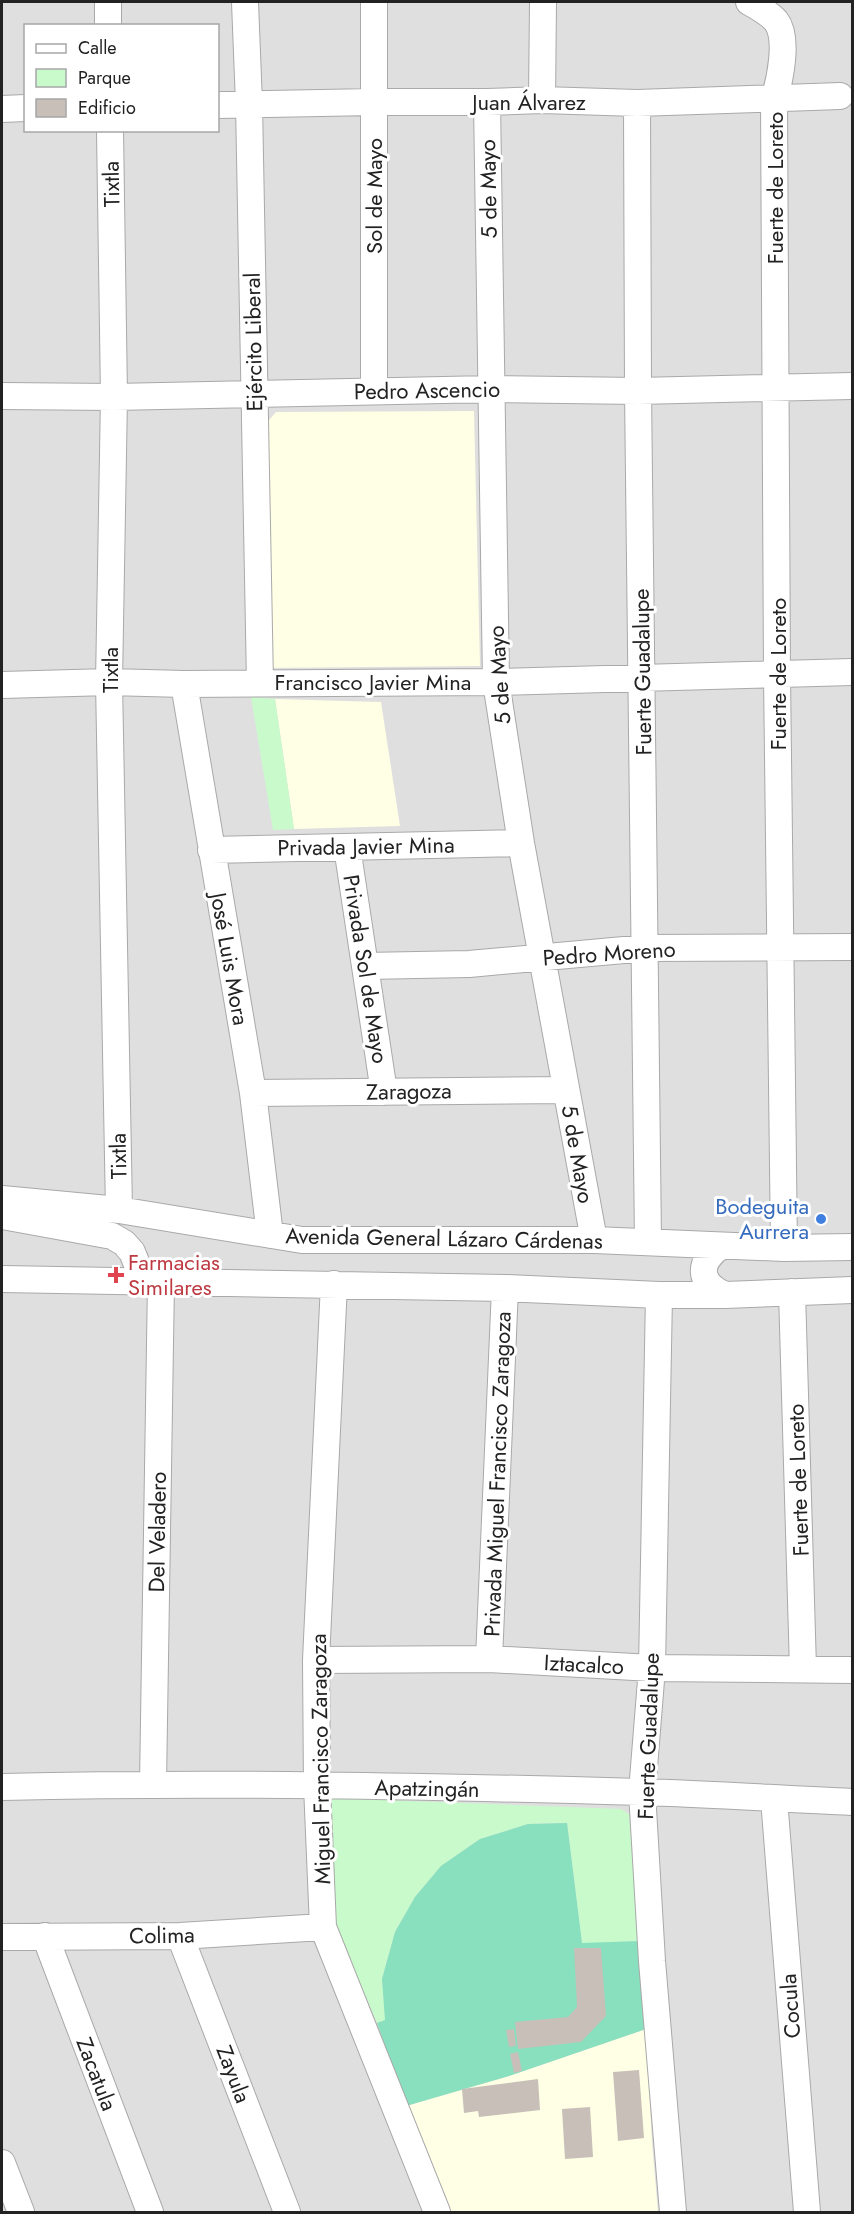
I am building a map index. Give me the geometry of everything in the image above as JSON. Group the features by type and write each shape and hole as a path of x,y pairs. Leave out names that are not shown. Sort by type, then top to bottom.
{"street":[{"path":"108,2 108,24"},
{"name":"Ejército Liberal","path":"245,2 260,682"},
{"name":"Sol de Mayo","path":"374,2 375,390"},
{"path":"542,99 543,2"},
{"name":"Fuerte de Loreto","path":"749,2 777,22 783,39 778,85 774,99 777,675 784,1248"},
{"name":"Juan Álvarez","path":"219,105 487,102 542,99 637,103 840,96"},
{"name":"5 de Mayo","path":"487,102 496,682 521,843 594,1240"},
{"name":"Fuerte Guadalupe","path":"637,103 648,1241"},
{"path":"2,109 24,108"},
{"name":"Tixtla","path":"110,132 114,397 110,682 119,1210"},
{"name":"Pedro Ascencio","path":"2,396 114,397 491,389 638,391 852,386"},
{"name":"Francisco Javier Mina","path":"2,685 110,682 184,684 496,682 852,672"},
{"name":"José Luis Mora","path":"184,684 253,1093 270,1235"},
{"name":"Privada Javier Mina","path":"211,850 521,843"},
{"name":"Privada Sol de Mayo","path":"347,847 384,1092"},
{"name":"Pedro Moreno","path":"365,966 468,964 646,948 852,947"},
{"name":"Zaragoza","path":"253,1093 566,1090"},
{"name":"Avenida General Lázaro Cárdenas","path":"2,1199 119,1210 317,1241 594,1240 784,1248 852,1247"},
{"path":"2,1216 112,1236 124,1243 132,1252 138,1267 161,1281"},
{"path":"721,1246 711,1253 706,1261 705,1278 713,1290 725,1295"},
{"path":"2,1279 505,1288 659,1295 852,1290"},
{"name":"Del Veladero","path":"153,1784 161,1281"},
{"name":"Miguel Francisco Zaragoza","path":"334,1284 316,1660 317,1786 323,1927 437,2212"},
{"name":"Privada Miguel Francisco Zaragoza","path":"489,1659 505,1288"},
{"name":"Fuerte de Loreto","path":"792,1292 803,1669"},
{"name":"Fuerte Guadalupe","path":"659,1295 652,1668 642,1792 652,1961 673,2212"},
{"name":"Iztacalco","path":"316,1660 489,1659 652,1668 852,1670"},
{"name":"Apatzingán","path":"2,1787 153,1784 317,1786 642,1792 852,1802"},
{"name":"Cocula","path":"774,1799 807,2212"},
{"name":"Colima","path":"2,1937 180,1936 323,1927"},
{"name":"Zacatula","path":"45,1936 150,2212"},
{"name":"Zayula","path":"180,1936 287,2212"},
{"path":"2,2163 21,2212"}],"shaded area":[{"path":"2,2 852,2 852,2212 2,2212"},
{"path":"474,411 480,666 264,668 259,432 276,412"},
{"path":"275,699 381,702 400,826 294,829"},
{"path":"646,2029 658,2212 447,2212 406,2106 509,2076"}],"green space":[{"path":"251,697 275,699 294,829 273,830"},
{"path":"329,1798 621,1809 629,1814 640,1941 582,1944 567,1823 528,1824 480,1839 441,1866 415,1897 395,1932 382,1979 386,2020 377,2023 331,1916"},
{"path":"567,1823 582,1943 640,1941 646,2029 509,2076 406,2106 377,2023 385,2020 382,1979 395,1932 415,1897 441,1866 480,1839 528,1824"}],"building":[{"path":"574,1948 601,1948 606,2016 581,2042 518,2049 515,2022 568,2017 577,2007"},
{"path":"514,2029 516,2046 509,2047 506,2030"},
{"path":"518,2052 522,2071 514,2073 510,2054"},
{"path":"639,2070 644,2138 618,2141 613,2072"},
{"path":"538,2079 540,2110 479,2117 478,2111 464,2113 462,2089"},
{"path":"590,2107 593,2157 565,2159 562,2109"}],"place":[{"name":"Bodeguita Aurrera","path":"821,1219"},
{"name":"Farmacias Similares","path":"116,1275"}]}
